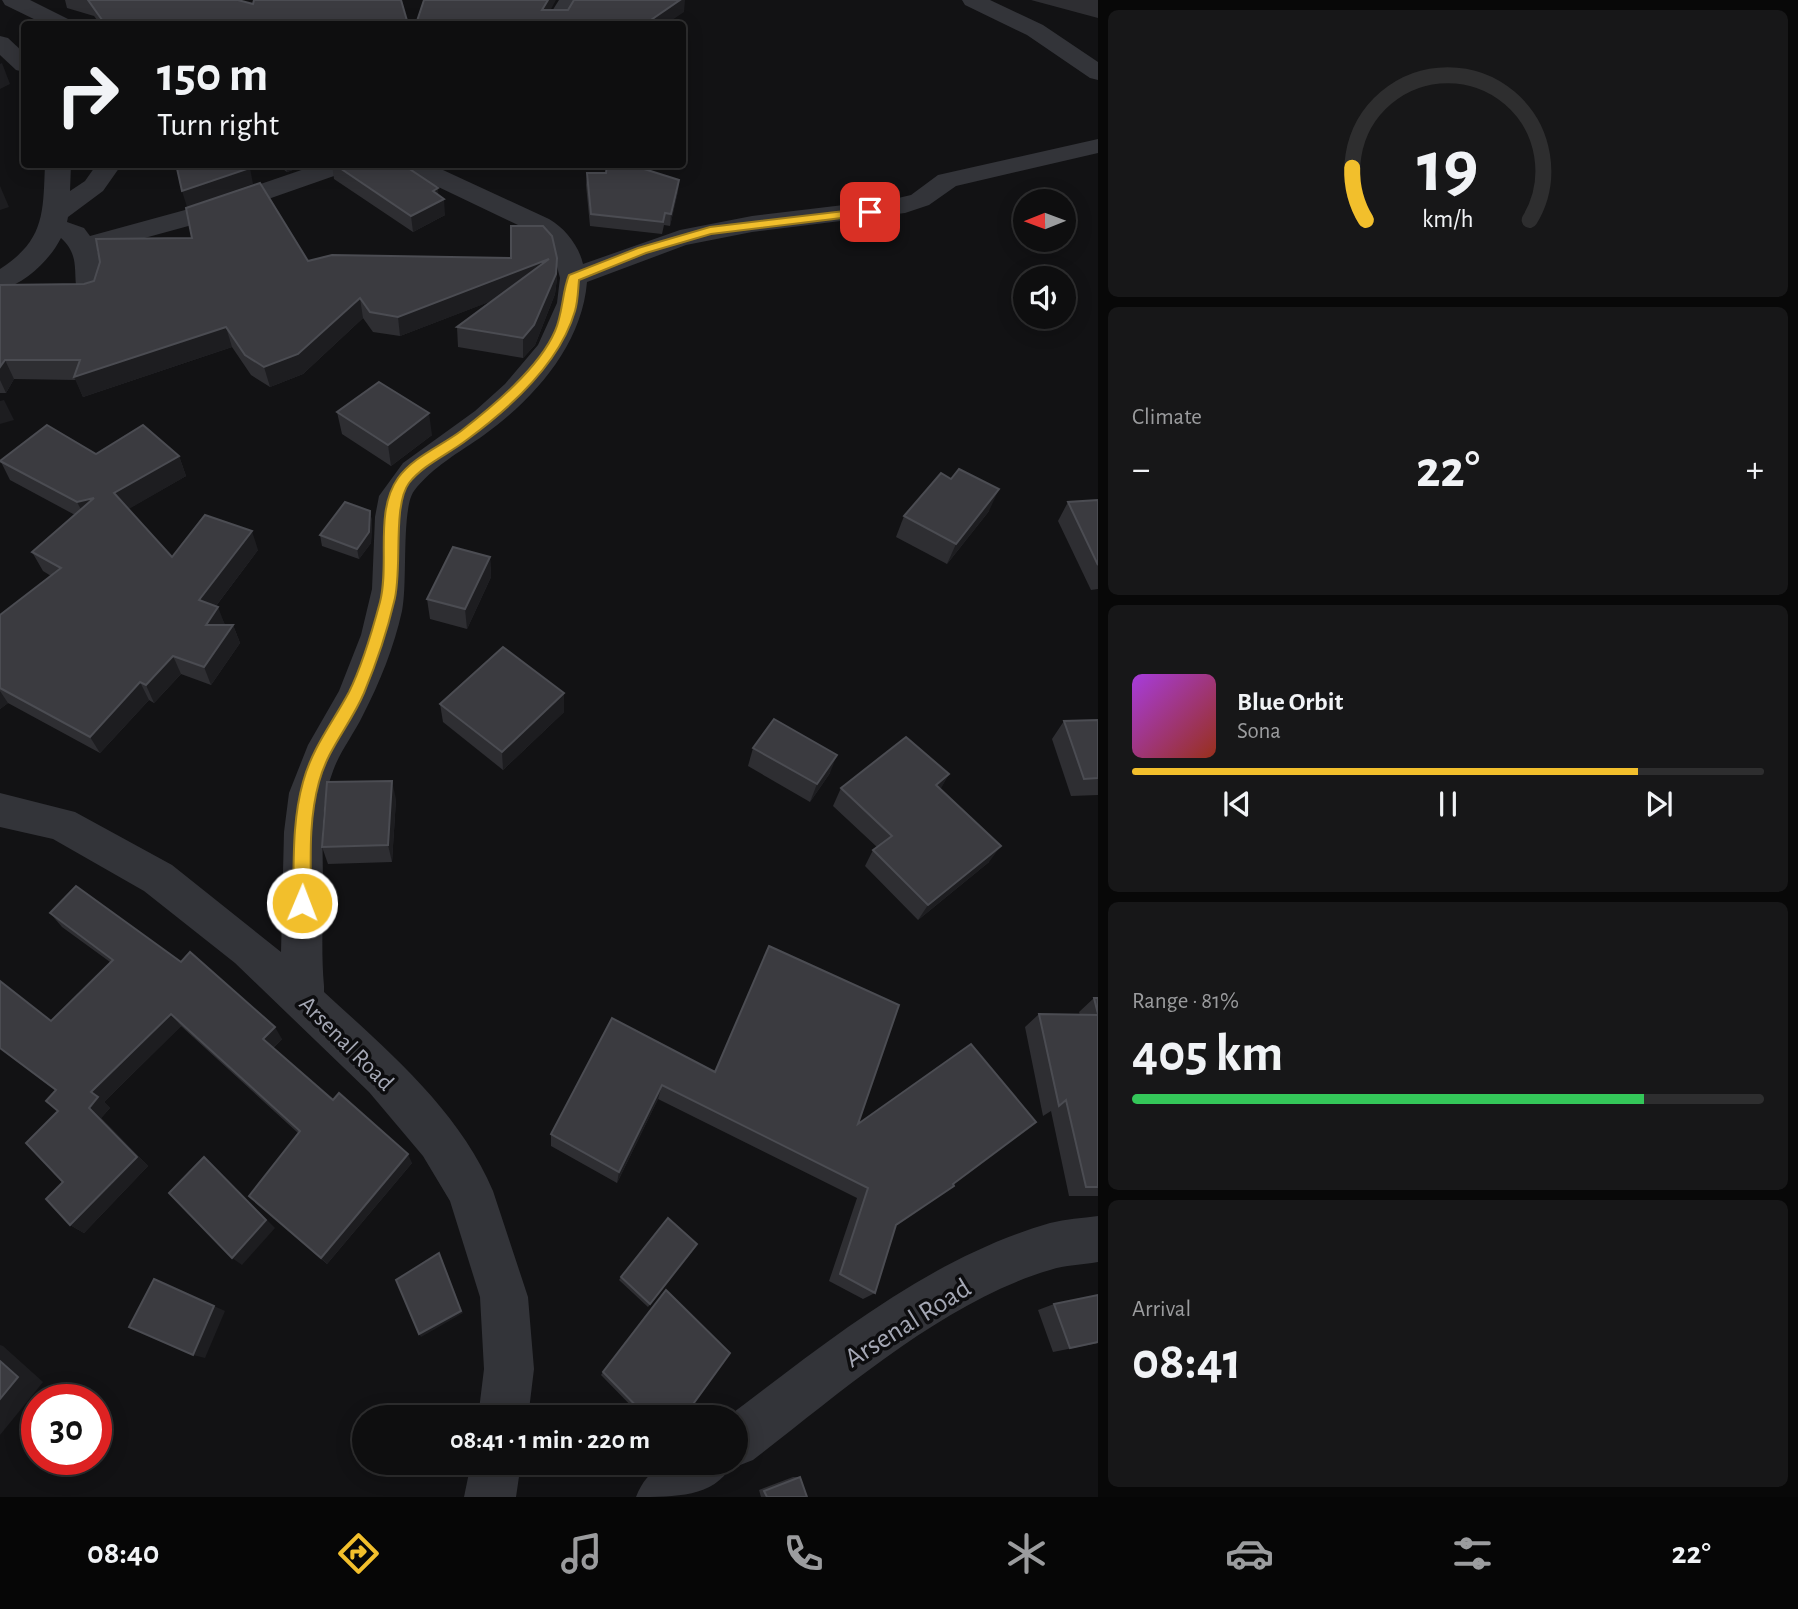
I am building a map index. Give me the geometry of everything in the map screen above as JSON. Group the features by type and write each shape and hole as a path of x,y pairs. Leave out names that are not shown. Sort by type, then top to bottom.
{"street":[{"path":"13,0 54,21"},
{"path":"557,21 569,0"},
{"path":"973,0 1035,30 1098,73"},
{"path":"0,43 21,62"},
{"path":"573,278 680,238 752,224 896,207 920,200 947,180 1098,146"},
{"path":"0,281 32,260 45,246 56,219 58,168"},
{"path":"56,219 94,186 107,168"},
{"path":"82,247 194,216 333,168"},
{"path":"304,1000 301,945 303,824 311,780 326,743 357,693 388,601 394,499 404,480 423,462 498,409 543,361 560,334 569,309 573,278 566,250 550,231 414,168"},
{"path":"56,219 75,234 90,263 91,293"},
{"name":"Arsenal Road","path":"0,810 61,824 158,877 249,949 384,1077 430,1129 470,1191 504,1297 509,1369 505,1405"},
{"name":"Arsenal Road","path":"748,1432 893,1325 953,1289 1006,1262 1047,1247 1098,1239"},
{"path":"490,1497 494,1475"},
{"path":"662,1497 691,1475"}],"building":[{"path":"88,0 238,0 253,4 254,0 401,0 407,21 103,21"},
{"path":"424,0 548,0 542,10 568,10 574,0 680,0 649,21 417,21"},
{"path":"177,168 250,168 182,191"},
{"path":"340,168 408,168 438,188 433,191 444,199 411,216"},
{"path":"607,168 641,168 679,180 671,214 665,213 663,222 591,214 587,173 606,173"},
{"path":"260,183 308,261 332,255 511,258 511,226 543,226 552,236 557,258 556,274 534,325 523,338 457,327 549,259 398,317 370,312 360,298 298,354 264,367 245,355 226,327 74,377 80,360 5,360 0,367 0,285 84,284 94,281 100,262 96,239 192,238 186,208"},
{"path":"379,382 429,413 388,445 337,412"},
{"path":"47,425 96,454 143,425 179,456 114,493 172,557 205,515 252,531 199,600 218,607 206,625 233,625 204,667 173,656 146,685 140,682 90,737 0,688 0,615 61,568 32,552 94,498 77,502 0,461"},
{"path":"959,469 999,489 956,544 904,516 941,473 951,479"},
{"path":"1098,500 1098,565 1068,502"},
{"path":"345,502 370,511 369,532 357,549 320,535"},
{"path":"453,547 490,557 465,609 427,599"},
{"path":"503,647 564,693 502,752 440,704"},
{"path":"774,719 837,755 817,784 753,748"},
{"path":"1098,720 1098,778 1084,779 1064,721"},
{"path":"906,737 949,774 936,785 1001,846 928,905 873,850 892,836 841,788"},
{"path":"392,781 388,845 322,847 327,782"},
{"path":"76,886 181,962 190,952 275,1027 263,1039 333,1100 339,1093 408,1154 321,1258 249,1196 300,1131 171,1014 91,1092 98,1097 89,1108 137,1157 70,1225 46,1199 63,1182 26,1143 58,1111 46,1101 56,1090 0,1048 0,981 51,1021 113,960 50,913"},
{"path":"769,946 899,1005 858,1124 971,1044 1036,1122 953,1184 954,1186 896,1225 875,1293 840,1274 868,1188 662,1085 619,1172 551,1134 612,1018 715,1072"},
{"path":"1094,998 1098,998 1098,1014"},
{"path":"1039,1014 1098,1015 1098,1187 1086,1187 1066,1100 1059,1106"},
{"path":"204,1157 266,1220 232,1258 169,1193"},
{"path":"668,1218 697,1244 650,1304 621,1277"},
{"path":"439,1253 461,1311 419,1334 396,1280"},
{"path":"154,1279 214,1306 193,1355 129,1327"},
{"path":"666,1290 730,1353 692,1405 635,1405 603,1372"},
{"path":"1098,1295 1098,1342 1070,1348 1054,1304"},
{"path":"0,1361 18,1377 0,1399"},
{"path":"800,1477 807,1497 767,1497 764,1491"}],"route":[{"path":"302,903 303,824 311,780 326,743 357,693 388,601 394,499 404,480 423,462 498,409 543,361 560,334 569,309 573,278 642,250 710,231 870,212"}]}
